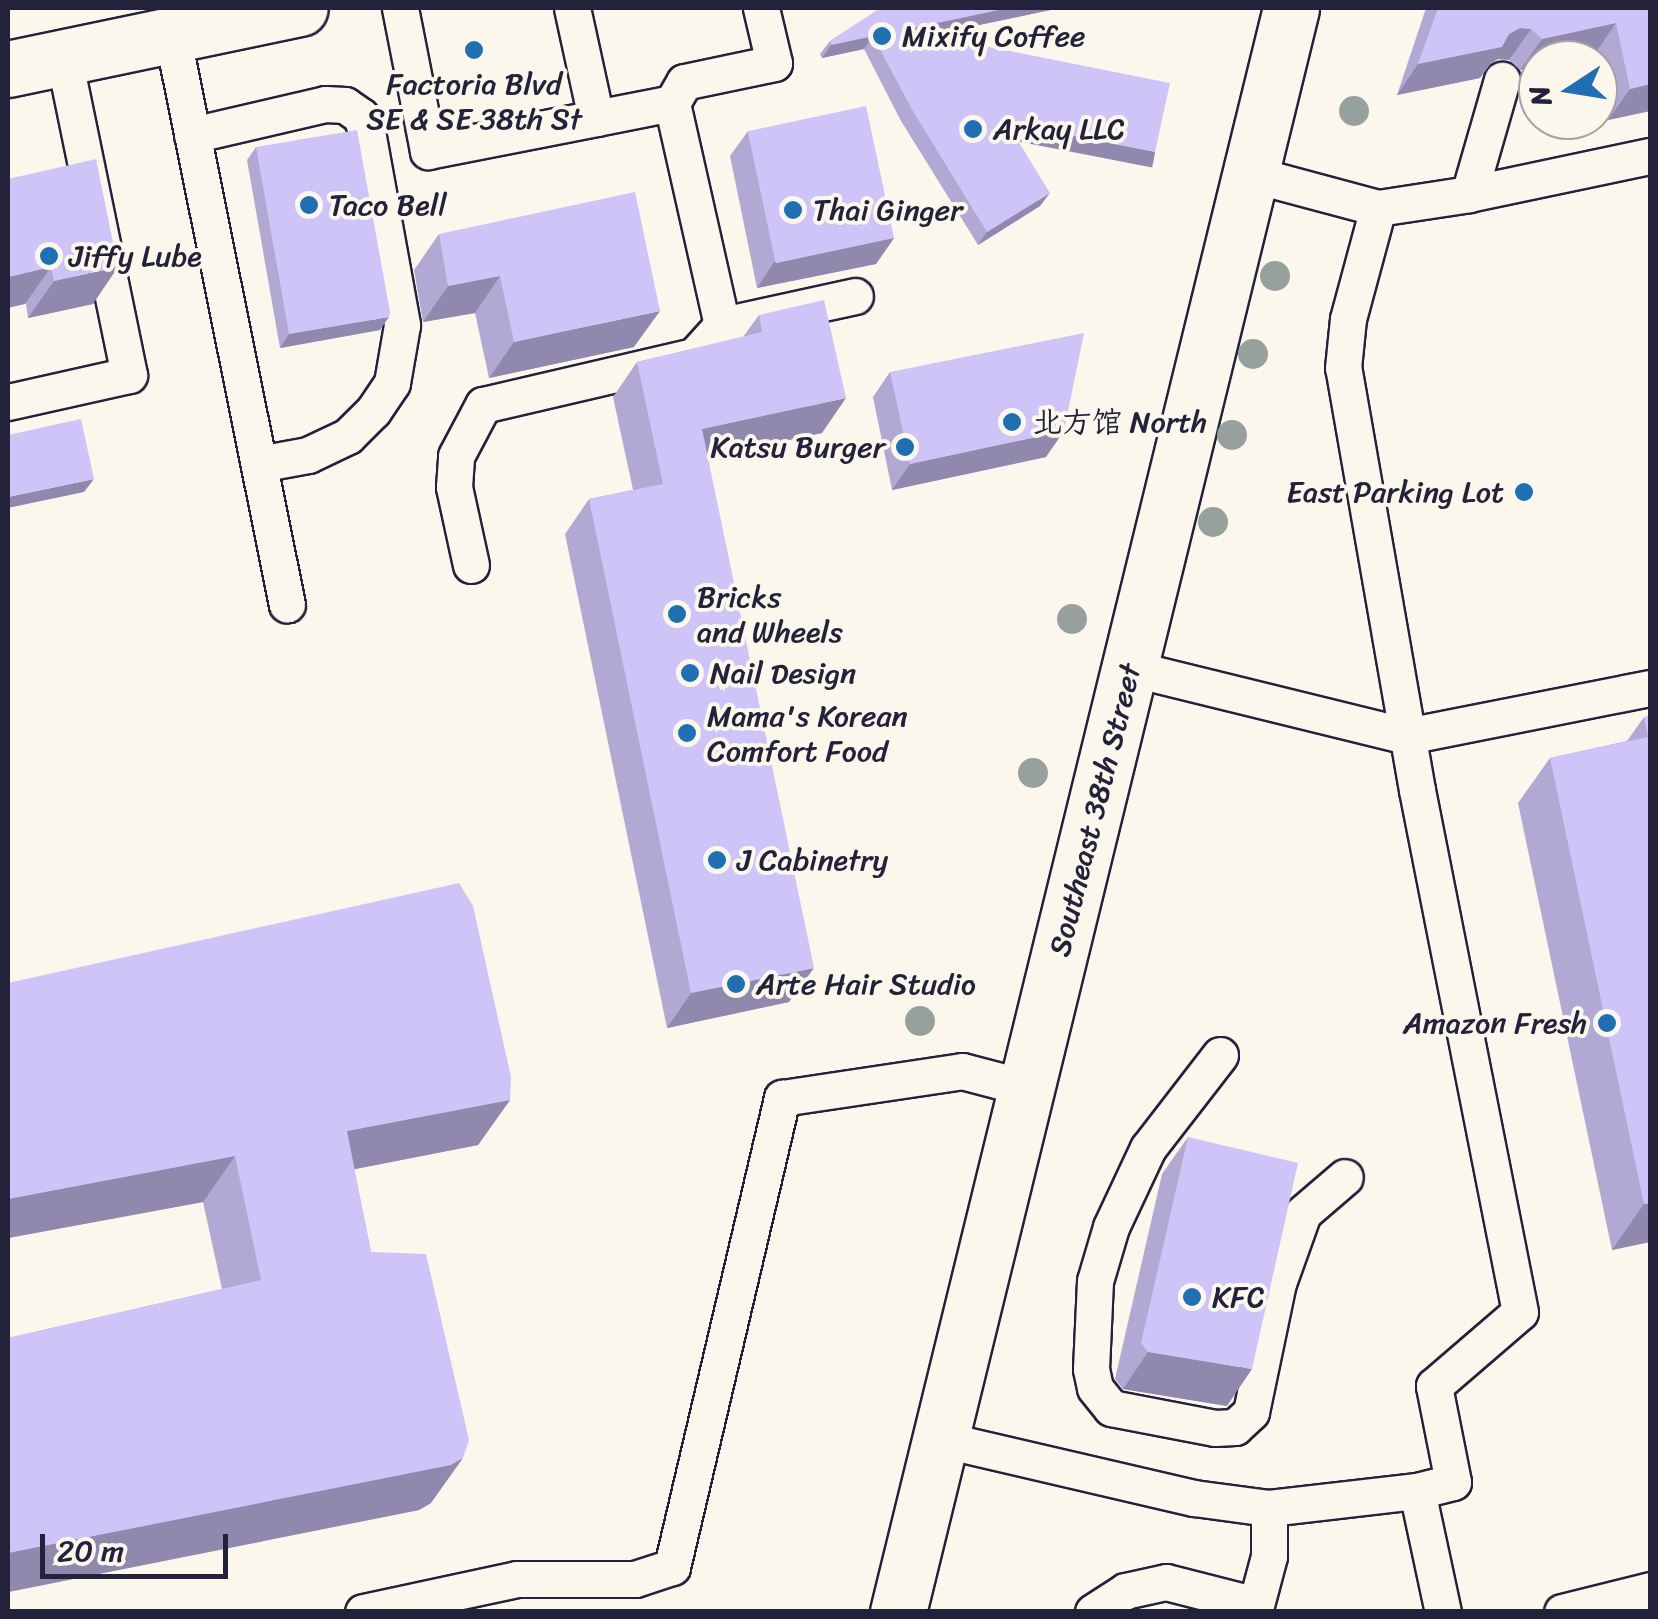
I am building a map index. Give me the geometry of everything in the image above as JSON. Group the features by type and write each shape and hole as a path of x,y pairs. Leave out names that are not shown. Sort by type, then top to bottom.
{"street":[{"path":"8,69 300,8"},
{"name":"Southeast 38th Street","path":"898,1612 1291,8"}],"lane":[{"path":"400,8 428,151 672,103"},
{"path":"572,8 596,118"},
{"path":"722,325 672,103 684,82 774,63 761,8"},
{"path":"172,34 287,605"},
{"path":"8,402 130,374 64,56"},
{"path":"1469,194 1502,80"},
{"path":"192,135 325,104 344,105 361,116 368,137 402,324 392,383 374,411 348,436 308,454 259,464"},
{"path":"1251,174 1378,208 1469,194 1650,156"},
{"path":"940,1439 1194,1498 1269,1508 1417,1491 1453,1482 1434,1386 1520,1312 1407,736 1343,368 1348,319 1378,208"},
{"path":"471,565 454,487 456,456 483,405 694,356 722,325 855,296"},
{"path":"1130,668 1407,736 1650,688"},
{"path":"1220,1056 1148,1148 1110,1227 1096,1280 1091,1370 1095,1388 1111,1408 1215,1428 1235,1426 1251,1412 1278,1283 1304,1213 1345,1177"},
{"path":"363,1612 518,1579 635,1578 672,1567 782,1098 962,1070 1024,1087"},
{"path":"1417,1491 1443,1612"},
{"path":"1093,1612 1125,1591 1166,1582 1256,1605 1269,1556 1269,1508"},
{"path":"1562,1612 1650,1590"}],"building":[{"path":"881,8 1008,8 904,30 1170,83 1155,152 1007,123 1050,193 987,232 911,108 873,36 831,45 830,41"},
{"path":"1438,8 1650,8 1650,84 1630,89 1616,23 1542,39 1531,29 1520,28 1509,34 1502,47 1418,64"},
{"path":"866,106 894,238 776,263 748,131"},
{"name":"Taco Bell","path":"357,130 389,317 289,334 256,147"},
{"path":"96,159 118,267 54,281 51,267 8,277 8,179"},
{"path":"635,192 660,311 514,342 500,276 448,286 439,234"},
{"path":"824,300 846,398 702,429 814,968 691,993 589,499 663,484 637,362 762,332 759,315"},
{"path":"1084,333 1064,431 910,464 890,372"},
{"path":"81,419 94,479 8,497 8,435"},
{"path":"1650,716 1650,1203 1644,1204 1550,758 1648,737 1644,717"},
{"path":"459,883 473,906 511,1077 510,1100 347,1131 371,1252 426,1254 469,1440 463,1458 451,1465 8,1553 8,1338 261,1280 235,1156 8,1199 8,983"},
{"name":"KFC","path":"1188,1137 1298,1163 1252,1369 1148,1352 1141,1343"}],"place":[{"name":"Mixify Coffee","path":"882,36"},
{"name":"Factoria Blvd SE & SE 38th St","path":"474,50"},
{"name":"Arkay LLC","path":"973,129"},
{"name":"Taco Bell","path":"309,205"},
{"name":"Thai Ginger","path":"793,210"},
{"name":"Jiffy Lube","path":"49,256"},
{"name":"北方馆 North","path":"1012,422"},
{"name":"Katsu Burger","path":"905,447"},
{"name":"East Parking Lot","path":"1524,492"},
{"name":"Bricks and Wheels","path":"677,614"},
{"name":"Nail Design","path":"690,673"},
{"name":"Mama's Korean Comfort Food","path":"687,733"},
{"name":"J Cabinetry","path":"717,860"},
{"name":"Arte Hair Studio","path":"736,984"},
{"name":"Amazon Fresh","path":"1607,1023"},
{"name":"KFC","path":"1192,1297"}]}
